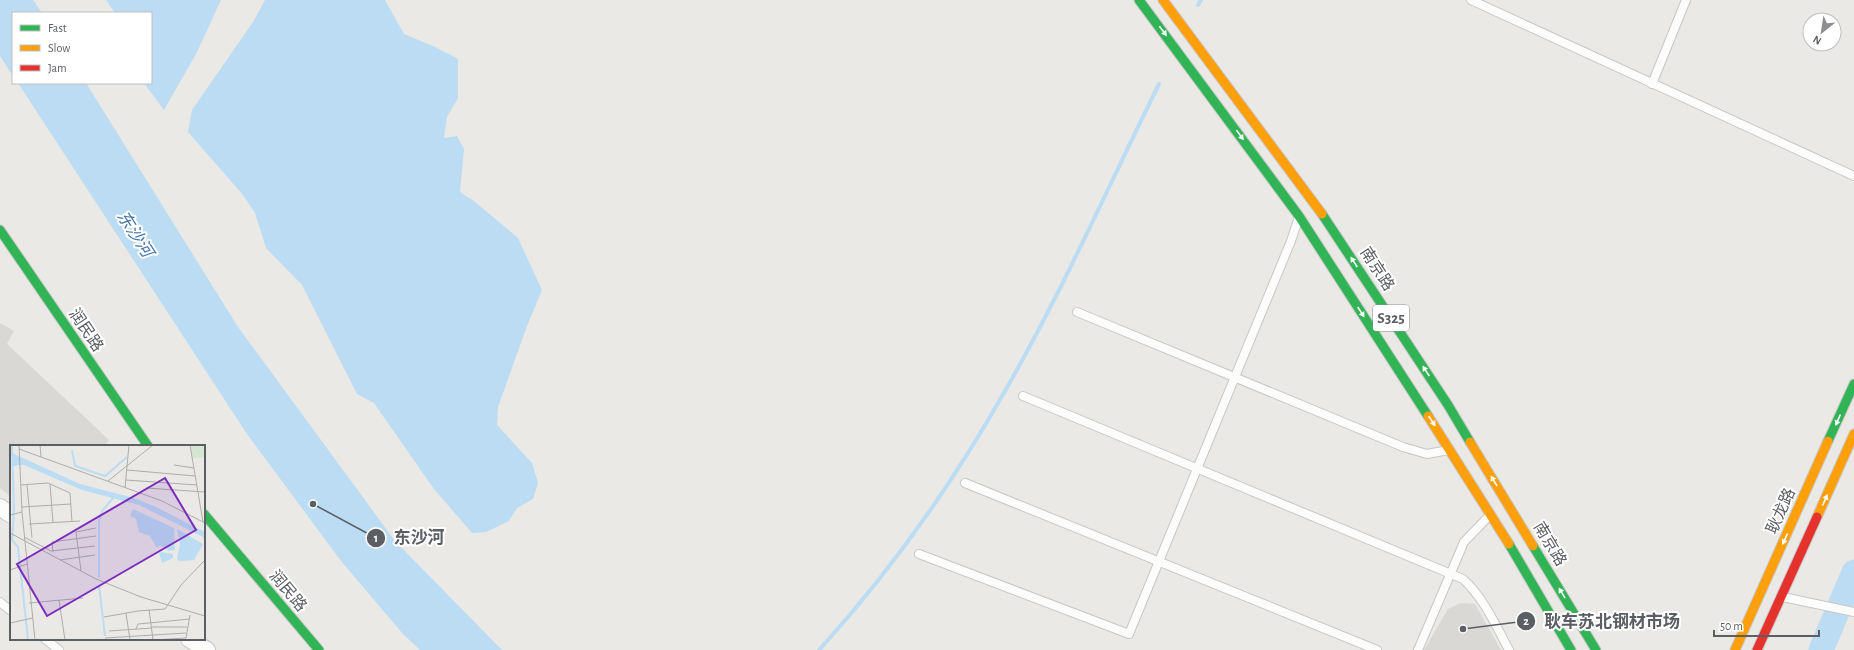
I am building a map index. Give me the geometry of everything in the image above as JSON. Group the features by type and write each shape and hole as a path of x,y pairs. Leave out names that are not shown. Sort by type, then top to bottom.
{"main road":[{"name":"S325","path":"1139,0 1299,216 1450,449 1571,650"},
{"name":"南京路","path":"1164,0 1318,208 1448,405 1596,650"},
{"name":"润民路","path":"0,230 147,445"},
{"name":"耿龙路","path":"1757,650 1771,594 1854,384"},
{"name":"耿龙路","path":"1735,650 1771,594 1854,434"},
{"name":"润民路","path":"205,515 319,650"}],"street":[{"path":"0,506 10,514"},
{"path":"191,640 207,650"}],"lane":[{"path":"1471,0 1854,176"},
{"path":"1652,84 1686,0"},
{"path":"919,554 1129,634 1291,241 1299,216"},
{"path":"1077,312 1403,447 1426,454 1450,449"},
{"path":"1023,396 1463,579 1471,586 1486,608 1509,650"},
{"path":"965,483 1377,650"},
{"path":"1418,650 1464,542 1491,515"},
{"path":"1771,594 1854,612"},
{"path":"0,602 10,610"},
{"path":"46,640 59,650"}],"shaded area":[{"path":"0,323 14,331 7,344 109,440 105,445 10,445 10,496 0,488"},
{"path":"1461,603 1475,604 1501,650 1424,650 1448,609"}],"water":[{"path":"0,0 33,0 41,12 12,12 12,74 0,56"},
{"path":"106,0 221,0 196,54 164,110 145,84 152,84 152,12 114,12"},
{"path":"265,0 385,0 404,34 435,47 458,59 458,98 447,117 444,138 457,136 464,149 460,192 474,201 518,238 542,290 527,326 498,407 497,425 532,463 538,483 533,499 517,508 509,521 486,532 472,533 434,489 374,403 357,394 302,285 266,248 255,213 243,195 188,132 192,110 253,22"},
{"path":"19,84 87,84 238,327 395,541 502,650 420,650 403,634 341,561 247,434"}],"waterway":[{"path":"1198,5 1201,0"},
{"path":"819,650 871,590 919,526 942,493 985,425 1046,316 1159,84"},
{"path":"1821,650 1854,572"}],"traffic: fast":[{"path":"1139,0 1299,216 1428,416"},
{"path":"1322,214 1448,405 1470,442"},
{"path":"0,230 147,445"},
{"path":"1828,441 1854,384"},
{"path":"205,515 319,650"},
{"path":"1509,544 1571,650"},
{"path":"1533,546 1596,650"}],"traffic: slow":[{"path":"1163,0 1322,214"},
{"path":"1428,416 1509,544"},
{"path":"1817,517 1854,434"},
{"path":"1735,650 1828,441"},
{"path":"1470,442 1533,546"}],"traffic: jam":[{"path":"1757,650 1817,517"}],"place":[{"name":"东沙河","path":"313,504"},
{"name":"耿车苏北钢材市场","path":"1463,629"}]}
